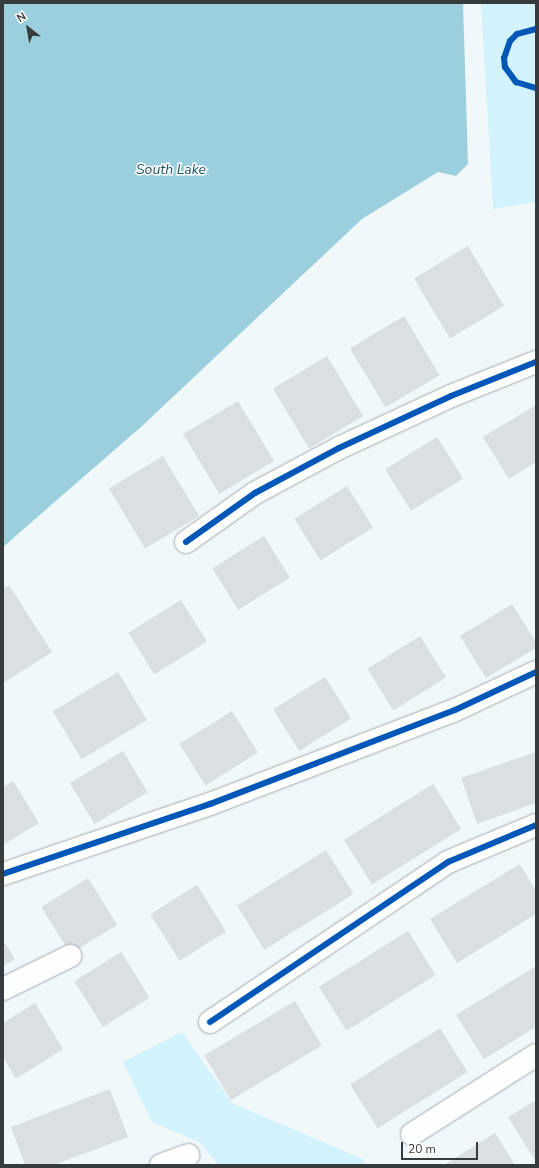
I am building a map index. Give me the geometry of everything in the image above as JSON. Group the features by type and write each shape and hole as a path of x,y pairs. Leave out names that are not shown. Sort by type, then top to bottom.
{"street":[{"path":"186,542 255,494 339,448 451,396 536,362"},
{"path":"3,874 218,801 454,710 536,672"},
{"path":"210,1022 448,862 536,825"},
{"path":"3,989 70,956"},
{"path":"412,1134 536,1055"},
{"path":"160,1165 188,1155"}],"shaded area":[{"path":"481,3 536,3 536,202 493,209"},
{"path":"182,1032 232,1103 363,1159 367,1165 218,1165 201,1143 152,1122 123,1062"}],"water":[{"name":"South Lake","path":"3,3 463,3 468,164 456,176 438,172 362,219 142,426 3,547"}],"building":[{"path":"468,246 504,306 450,338 414,278"},
{"path":"404,316 440,375 386,408 350,348"},
{"path":"327,356 363,416 309,448 273,388"},
{"path":"238,401 274,461 219,494 183,434"},
{"path":"536,405 536,462 509,479 483,437"},
{"path":"437,437 463,479 411,511 385,469"},
{"path":"163,456 199,516 145,548 109,488"},
{"path":"347,486 373,528 320,560 294,519"},
{"path":"264,536 290,578 238,610 212,568"},
{"path":"9,585 52,652 3,683 3,589"},
{"path":"181,600 207,642 154,674 128,633"},
{"path":"512,604 536,642 536,648 486,678 460,636"},
{"path":"420,636 446,678 393,710 367,669"},
{"path":"118,672 147,720 82,759 53,711"},
{"path":"325,677 351,719 299,751 273,709"},
{"path":"232,711 258,753 205,785 179,744"},
{"path":"123,751 148,792 95,824 70,783"},
{"path":"536,752 536,803 477,824 461,778"},
{"path":"13,781 39,823 3,845 3,787"},
{"path":"433,784 461,829 372,885 344,840"},
{"path":"326,850 354,894 265,950 237,906"},
{"path":"520,864 536,891 536,914 457,963 430,919"},
{"path":"88,878 117,925 71,954 41,907"},
{"path":"197,885 226,932 180,961 150,914"},
{"path":"408,931 436,975 347,1031 319,987"},
{"path":"3,940 15,959 3,966"},
{"path":"121,952 150,998 103,1027 74,981"},
{"path":"536,966 536,1027 484,1059 456,1015"},
{"path":"295,1001 322,1046 231,1100 204,1056"},
{"path":"35,1003 63,1049 16,1079 3,1057 3,1023"},
{"path":"440,1028 468,1072 378,1128 350,1084"},
{"path":"110,1089 128,1137 54,1165 25,1165 11,1127"},
{"path":"536,1100 536,1162 508,1117"},
{"path":"495,1133 515,1165 444,1165"}],"cycle path":[{"path":"536,29 517,34 510,41 504,58 505,67 516,82 536,88"},
{"path":"186,542 255,493 339,448 451,396 536,362"},
{"path":"3,874 210,804 455,710 536,672"},
{"path":"210,1022 448,862 536,825"}]}
